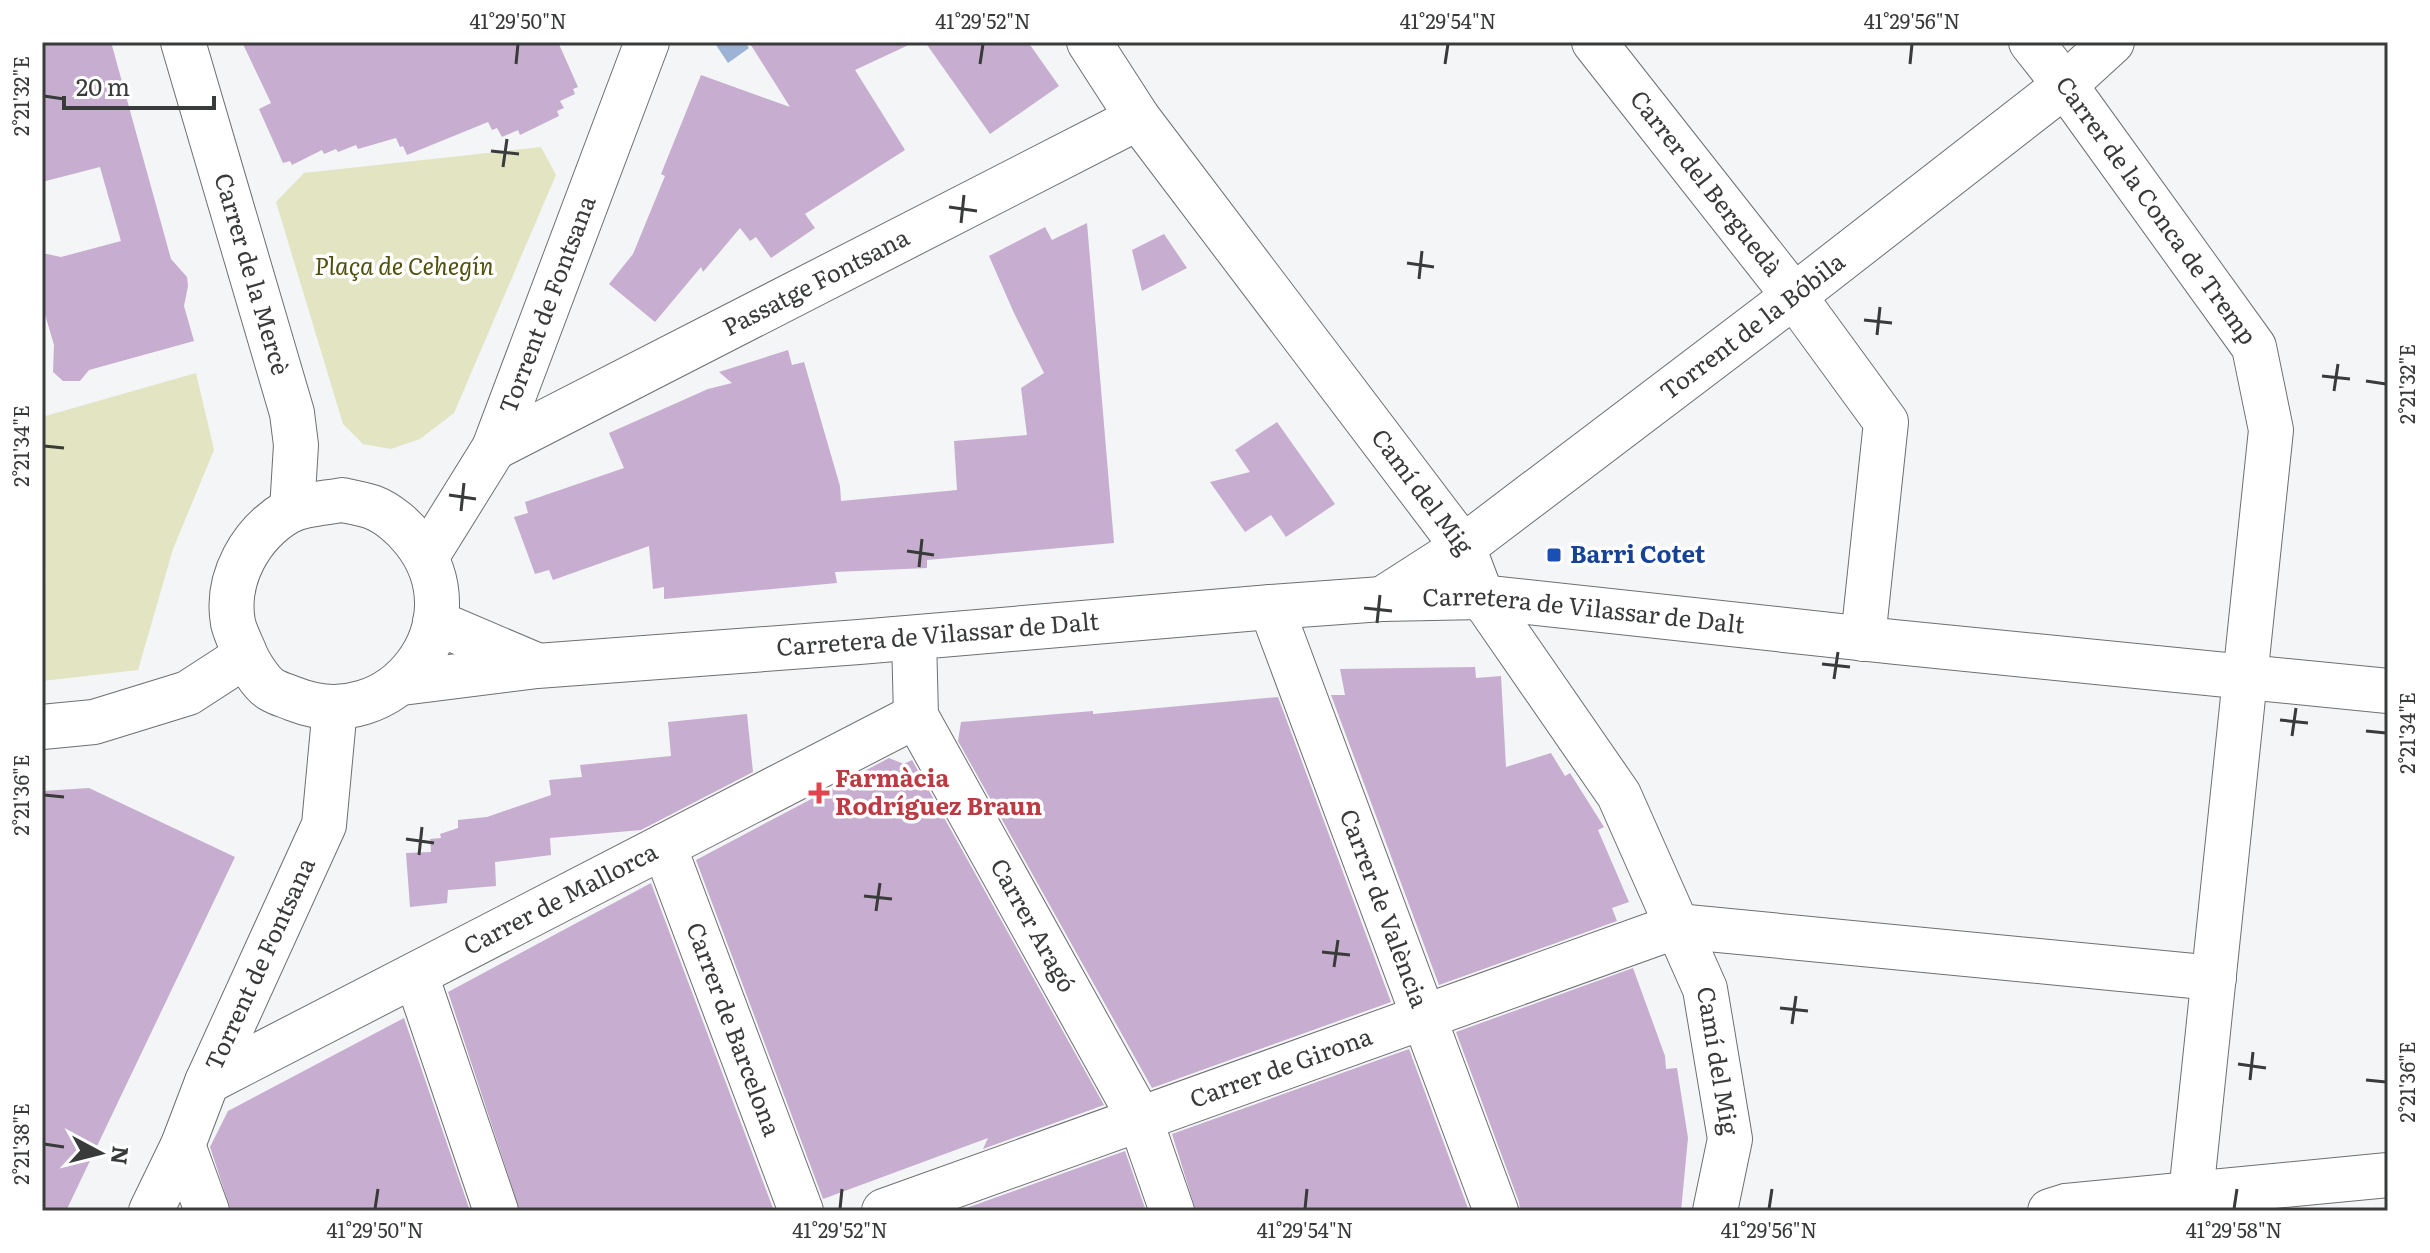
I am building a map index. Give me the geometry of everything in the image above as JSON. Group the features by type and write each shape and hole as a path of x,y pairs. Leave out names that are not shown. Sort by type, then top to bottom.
{"street":[{"name":"Carrer de la Mercè","path":"183,42 292,413 296,445 292,510"},
{"name":"Torrent de Fontsana","path":"427,556 494,448 647,42"},
{"name":"Camí del Mig","path":"1089,42 1138,118 1463,547 1482,597 1619,795 1705,989 1730,1139 1715,1211"},
{"name":"Carrer del Berguedà","path":"1594,42 1794,296 1886,422 1863,639"},
{"name":"Carrer de la Conca de Tremp","path":"2031,42 2254,347 2271,430 2191,1194"},
{"name":"Torrent de la Bóbila","path":"1382,599 1463,547 1794,296 2065,85 2112,42"},
{"name":"Passatge Fontsana","path":"494,448 1138,118"},
{"path":"342,500 374,508 404,527 427,556 437,592 435,622 425,655 402,683 370,701 335,707 306,703 269,689 245,656 233,623 233,587 245,554 263,530 292,510 342,500"},
{"name":"Carretera de Vilassar de Dalt","path":"402,683 537,666 1271,607 1382,599 1482,597 1863,639 2388,691"},
{"name":"Carrer de València","path":"1271,607 1496,1211"},
{"name":"Carretera de Vilassar de Dalt","path":"435,622 537,666"},
{"name":"Carrer Aragó","path":"914,638 916,716 1140,1119 1172,1211"},
{"path":"42,727 94,722 188,693 245,656"},
{"name":"Torrent de Fontsana","path":"151,1211 324,825 335,707"},
{"name":"Carrer de Mallorca","path":"207,1082 916,716"},
{"name":"Carrer de Barcelona","path":"664,846 801,1211"},
{"path":"1677,926 2214,978"},
{"name":"Carrer de Girona","path":"884,1211 1677,926"},
{"path":"416,975 496,1211"},
{"path":"183,1145 207,1211"},
{"path":"2061,1209 2388,1175"}],"green space":[{"name":"Plaça de Cehegín","path":"541,147 556,175 454,413 420,439 391,449 363,444 343,424 276,202 304,173"},
{"path":"196,373 214,450 173,549 138,670 42,681 42,578 46,577 42,567 42,417"}],"water":[{"path":"714,42 745,42 749,48 728,63"}],"building":[{"path":"42,42 111,42 171,259 187,277 184,306 194,341 89,370 80,381 63,381 53,372 54,345 42,304 42,253 61,257 121,241 100,167 42,182"},
{"path":"242,42 558,42 578,87 573,89 575,94 560,101 564,108 557,111 559,116 520,135 518,130 502,137 497,128 492,130 488,122 407,155 396,138 358,149 356,145 324,154 322,150 292,165 290,161 283,163 259,109 271,103"},
{"path":"749,42 915,42 855,70 905,150 805,214 815,228 771,258 756,237 750,241 740,228 703,272 701,267 655,322 609,284 633,254 701,75 790,107"},
{"path":"925,42 1028,42 1059,86 990,134"},
{"path":"1087,223 1114,543 927,560 927,568 835,572 837,583 664,599 664,587 653,589 649,546 553,580 549,570 535,574 514,517 528,513 525,502 624,468 609,433 708,389 732,383 719,372 788,350 792,365 804,362 840,486 841,501 957,490 954,441 1027,435 1021,388 1044,373 989,256 1045,227 1052,240"},
{"path":"1164,234 1187,268 1142,291 1132,250"},
{"path":"1277,422 1335,504 1286,537 1271,515 1245,532 1210,482 1250,472 1235,450"},
{"path":"1475,667 1476,678 1501,676 1506,767 1551,753 1565,776 1570,773 1604,827 1598,830 1629,902 1612,908 1617,921 1439,985 1331,695 1345,695 1340,669"},
{"path":"1278,697 1391,1002 1152,1088 958,741 961,722 1093,711 1093,714"},
{"path":"747,714 753,772 641,830 550,838 551,855 495,862 496,886 448,890 447,903 410,907 406,853 431,852 430,839 441,838 440,834 458,828 458,820 487,817 551,795 549,780 582,777 580,765 671,756 668,722"},
{"path":"889,758 904,764 912,760 1104,1105 983,1149 988,1138 823,1199 696,860"},
{"path":"89,788 235,857 66,1211 42,1211 42,791"},
{"path":"651,883 774,1211 520,1211 448,992"},
{"path":"1633,968 1665,1056 1666,1069 1677,1068 1688,1138 1681,1211 1520,1211 1456,1032"},
{"path":"404,1018 470,1211 231,1211 210,1147 228,1111"},
{"path":"1409,1049 1469,1211 1196,1211 1172,1134"},
{"path":"1125,1151 1146,1211 958,1211"}],"place":[{"name":"Barri Cotet","path":"1554,555"},
{"name":"Farmàcia Rodríguez Braun","path":"819,793"}]}
